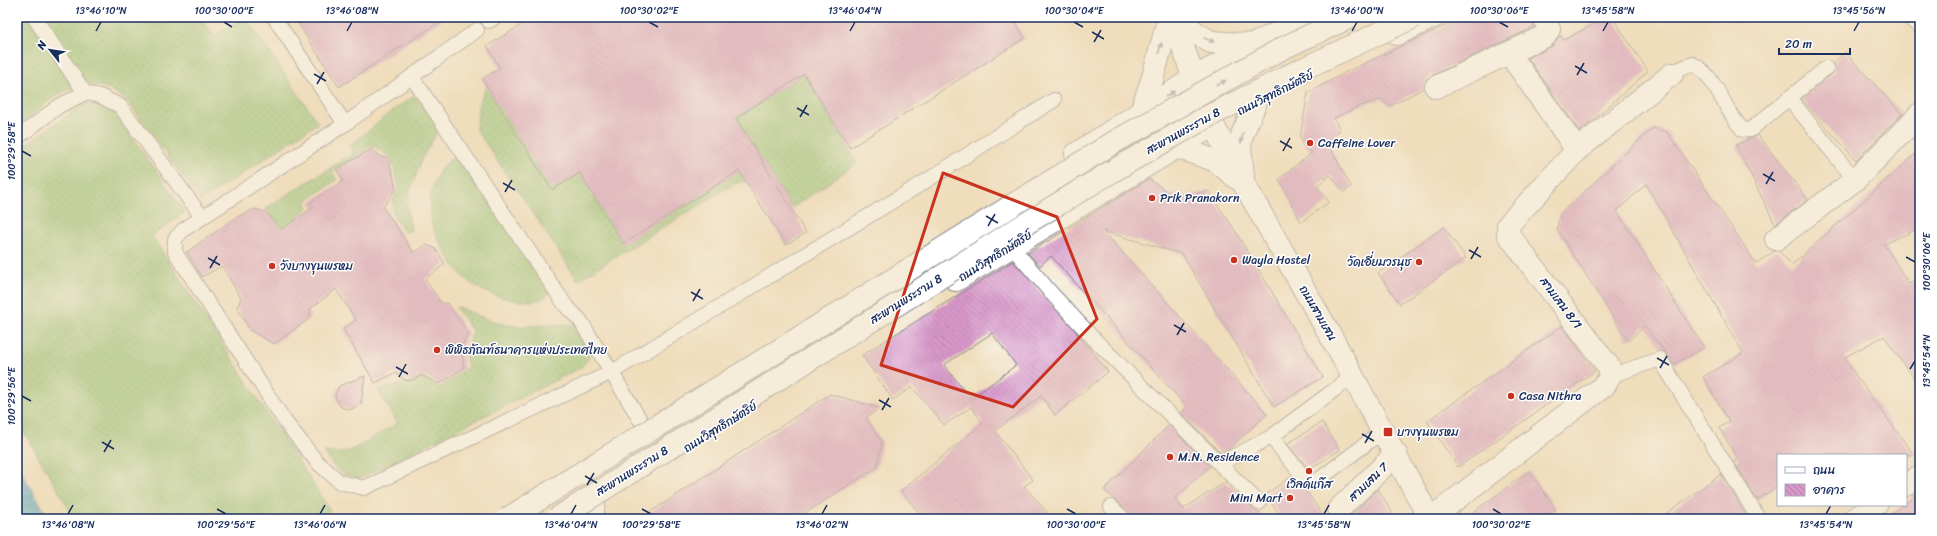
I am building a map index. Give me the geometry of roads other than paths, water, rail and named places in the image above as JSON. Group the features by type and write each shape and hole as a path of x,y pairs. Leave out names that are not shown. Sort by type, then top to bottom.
{"street":[{"path":"1141,112 1153,78 1169,17"},
{"name":"ถนนสามเสน","path":"1173,17 1201,100 1214,126 1244,184 1353,376 1430,519"},
{"path":"1178,17 1196,33 1211,42 1257,43"},
{"path":"498,519 645,428 1194,78 1257,43 1312,17"},
{"name":"สะพานพระราม 8","path":"507,519 1116,141 1283,48 1350,17"},
{"name":"สะพานพระราม 8","path":"567,518 1017,229 1111,172 1205,118 1414,17"},
{"name":"ถนนวิสุทธิกษัตริย์","path":"567,518 597,510 1011,246 1177,147 1265,97 1433,17"},
{"path":"1436,87 1545,36 1549,29 1544,17"},
{"path":"1914,17 1920,22"},
{"path":"1244,184 1240,148 1242,135 1265,97 1261,88 1252,76 1250,63 1257,43"},
{"path":"1509,53 1577,150"},
{"name":"สามเสน 8/1","path":"1610,376 1609,367 1508,234 1508,225 1577,150 1672,73"},
{"path":"1776,239 1855,180 1920,114"},
{"path":"1177,147 1216,161 1244,184"},
{"path":"1430,519 1605,385 1610,376"},
{"name":"สามเสน 7","path":"1339,509 1396,454"},
{"path":"1907,485 1920,476"},
{"path":"555,483 553,495 556,505 564,512 567,518"},
{"path":"1855,519 1876,506"},
{"path":"1879,506 1886,519"}],"lane":[{"path":"34,17 85,93"},
{"path":"274,17 345,124"},
{"path":"477,30 345,124 183,230 175,239 174,252 286,423 318,464 340,482 364,488 612,372 926,181 1054,100"},
{"path":"1672,73 1693,64 1699,66 1707,76 1736,123 1743,130 1750,130 1826,68"},
{"path":"412,77 566,306 580,320 645,428"},
{"path":"17,138 59,106 85,93 100,96 120,106 202,217"},
{"path":"1789,98 1855,180"},
{"path":"1011,246 1052,295 1093,338 1221,463 1259,503"},
{"path":"1610,376 1660,359 1759,519"},
{"path":"1221,463 1271,437 1353,376"},
{"path":"1271,437 1303,476 1313,482 1321,478 1383,431"},
{"path":"1111,508 1124,519"}],"water":[{"path":"17,464 49,519 17,519"}],"place":[{"name":"Caffeine Lover","path":"1310,143"},
{"name":"Prik Pranakorn","path":"1152,198"},
{"name":"Wayla Hostel","path":"1234,260"},
{"name":"วัดเอี่ยมวรนุช","path":"1419,262"},
{"name":"วังบางขุนพรหม","path":"272,266"},
{"name":"พิพิธภัณฑ์ธนาคารแห่งประเทศไทย","path":"437,350"},
{"name":"Casa Nithra","path":"1511,396"},
{"name":"บางขุนพรหม","path":"1388,432"},
{"name":"M.N. Residence","path":"1170,457"},
{"name":"เวิลด์แก๊ส","path":"1309,471"},
{"name":"Mini Mart","path":"1290,498"}]}
